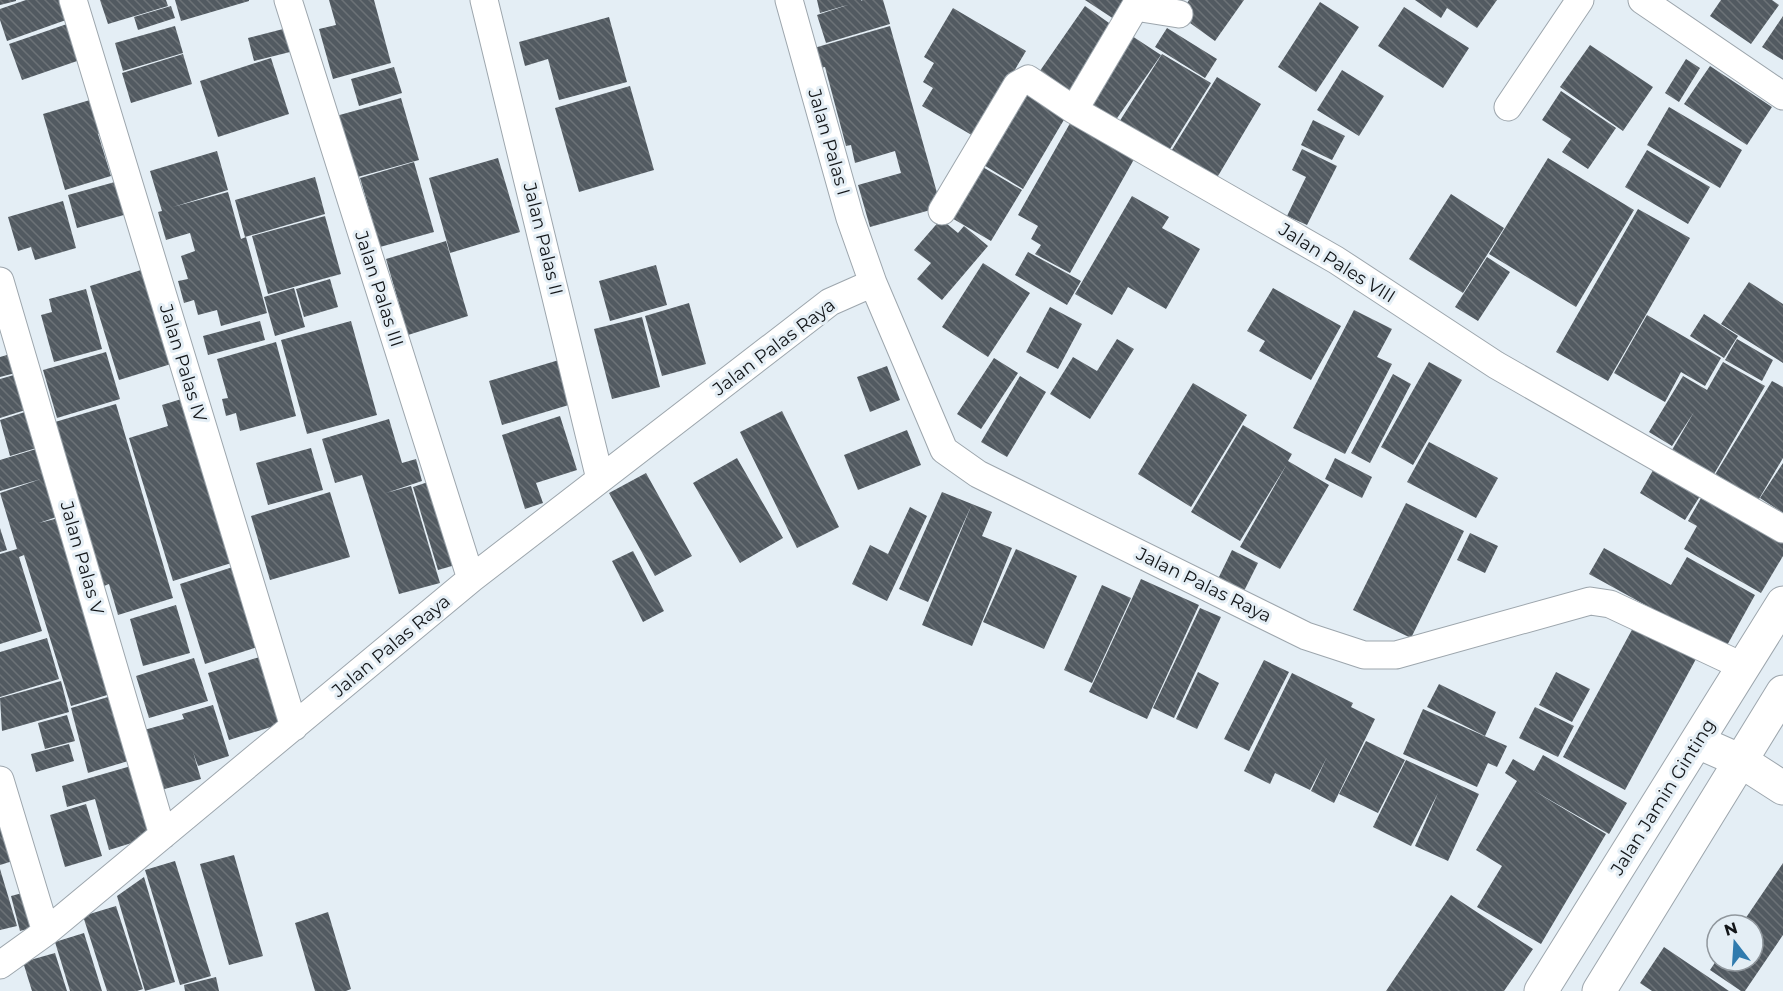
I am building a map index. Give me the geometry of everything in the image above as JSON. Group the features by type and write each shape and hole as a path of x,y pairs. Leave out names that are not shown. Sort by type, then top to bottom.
{"main road":[{"name":"Jalan Jamin Ginting","path":"1541,991 1783,603"},
{"path":"1599,991 1783,692"},
{"path":"1698,742 1741,761 1783,788"}],"street":[{"name":"Jalan Palas IV","path":"73,0 294,727"},
{"name":"Jalan Palas III","path":"288,0 471,579"},
{"name":"Jalan Palas II","path":"484,0 600,479"},
{"name":"Jalan Palas I","path":"789,0 850,218 873,283"},
{"path":"1508,107 1580,0"},
{"path":"1654,3 1783,96"},
{"path":"1074,110 1135,7 1179,14"},
{"name":"Jalan Pales VIII","path":"942,211 1017,85 1028,79 1074,110 1336,260 1496,365 1783,529"},
{"name":"Jalan Palas V","path":"0,281 163,835"},
{"name":"Jalan Palas Raya","path":"0,965 46,932 471,579 830,302 873,283 944,450 978,474 1306,636 1364,655 1396,654 1590,601 1610,604 1744,667"},
{"path":"0,780 46,932"}],"building":[{"path":"0,0 16,0 16,1 0,5"},
{"path":"26,0 59,0 66,20 7,41 0,20 0,9"},
{"path":"100,0 166,0 168,6 108,24"},
{"path":"175,0 249,0 249,1 181,21"},
{"path":"329,0 374,0 391,63 333,79 319,29 336,25"},
{"path":"817,0 861,0 861,1 820,13"},
{"path":"863,0 883,0 890,24 826,43 817,15"},
{"path":"1085,0 1136,0 1120,23"},
{"path":"1189,0 1244,0 1215,41 1179,15"},
{"path":"1415,0 1497,0 1477,28 1447,8 1441,18"},
{"path":"1721,0 1772,0 1779,5 1751,44 1710,16"},
{"path":"1320,2 1359,27 1316,92 1278,67"},
{"path":"171,6 175,18 138,30 134,17"},
{"path":"1085,6 1119,30 1070,102 1035,78"},
{"path":"1404,7 1469,48 1443,88 1378,46"},
{"path":"953,8 1026,51 975,137 922,106 933,88 923,82 934,63 924,57"},
{"path":"1783,16 1783,60 1762,47"},
{"path":"609,17 627,82 559,100 548,59 525,66 519,42"},
{"path":"67,24 80,60 22,80 9,44"},
{"path":"175,26 183,53 123,71 115,43"},
{"path":"890,26 941,207 870,227 858,185 901,173 895,151 855,163 851,145 846,146 825,67 820,68 814,48"},
{"path":"287,28 294,51 254,61 248,38"},
{"path":"1167,28 1217,59 1205,78 1155,47"},
{"path":"1129,34 1161,55 1113,124 1081,103"},
{"path":"1590,45 1653,87 1623,131 1560,87"},
{"path":"183,54 192,84 131,103 122,73"},
{"path":"1162,54 1211,83 1165,157 1116,127"},
{"path":"271,58 289,114 218,137 200,81"},
{"path":"1686,59 1700,68 1679,102 1665,93"},
{"path":"1710,66 1772,107 1747,145 1684,104"},
{"path":"394,67 402,93 359,106 351,79"},
{"path":"1342,70 1384,96 1359,136 1317,110"},
{"path":"1217,77 1261,104 1215,181 1170,153"},
{"path":"630,86 654,170 579,192 555,108"},
{"path":"1027,89 1068,113 1023,189 982,164"},
{"path":"1561,91 1616,128 1588,169 1562,152 1571,139 1542,120"},
{"path":"100,97 110,131 98,134 111,176 65,190 43,114"},
{"path":"401,98 419,160 354,178 336,116"},
{"path":"1669,107 1742,150 1720,188 1647,145"},
{"path":"1073,118 1137,154 1070,273 1035,254 1041,245 1031,239 1038,226 1018,215"},
{"path":"1313,120 1345,136 1332,160 1301,145"},
{"path":"1302,149 1337,166 1307,225 1287,216 1306,177 1292,170"},
{"path":"1647,150 1710,187 1688,224 1625,187"},
{"path":"217,151 228,190 173,207 228,192 241,239 246,237 267,313 221,326 217,310 198,315 194,300 184,303 178,281 188,279 181,256 195,251 190,233 166,240 158,212 162,211 150,171"},
{"path":"498,158 520,232 450,253 429,178"},
{"path":"1548,158 1634,210 1576,307 1489,254"},
{"path":"414,162 434,232 380,247 360,178"},
{"path":"981,166 1022,190 991,241 950,217"},
{"path":"315,177 325,214 245,237 235,200"},
{"path":"122,180 131,213 77,228 68,195"},
{"path":"1451,194 1504,228 1463,293 1409,259"},
{"path":"1132,196 1169,217 1162,228 1200,249 1166,309 1128,287 1112,315 1075,294"},
{"path":"63,201 76,248 35,260 31,247 18,251 8,217"},
{"path":"1638,209 1690,238 1608,381 1556,352"},
{"path":"325,216 341,274 268,294 252,236"},
{"path":"941,219 958,233 964,226 988,246 942,300 917,279 931,263 914,250"},
{"path":"446,241 468,316 408,335 386,259"},
{"path":"1028,252 1081,281 1067,305 1015,275"},
{"path":"1487,257 1510,272 1478,321 1455,307"},
{"path":"983,263 1030,293 988,357 942,327"},
{"path":"656,265 667,305 610,321 599,281"},
{"path":"141,270 171,364 119,380 90,286"},
{"path":"330,279 338,307 304,317 296,289"},
{"path":"1749,282 1783,304 1783,363 1721,324"},
{"path":"294,288 305,327 275,336 264,297"},
{"path":"1273,288 1341,326 1311,380 1259,351 1265,341 1247,331"},
{"path":"86,289 102,349 54,362 41,315 52,312 49,299"},
{"path":"689,303 706,364 662,376 645,316"},
{"path":"1050,307 1082,324 1058,369 1026,352"},
{"path":"1354,310 1392,329 1377,357 1392,364 1345,454 1293,428"},
{"path":"1704,314 1738,336 1724,358 1690,336"},
{"path":"1647,315 1721,358 1705,386 1681,372 1665,402 1614,373"},
{"path":"642,317 660,387 612,399 594,329"},
{"path":"260,321 265,340 208,355 203,336"},
{"path":"351,321 377,415 307,434 281,340"},
{"path":"1117,339 1134,349 1090,419 1050,394 1073,357 1097,371"},
{"path":"1737,339 1773,360 1762,381 1725,360"},
{"path":"276,342 296,416 240,431 236,413 226,416 222,399 228,398 217,359"},
{"path":"17,352 23,371 0,377 0,357"},
{"path":"106,352 120,399 57,418 43,370"},
{"path":"994,358 1018,373 981,429 957,414"},
{"path":"559,360 572,404 502,425 489,381"},
{"path":"1429,362 1462,380 1413,465 1381,447"},
{"path":"1723,362 1765,386 1714,474 1672,450 1694,412 1672,446 1649,432 1683,376 1707,390"},
{"path":"887,366 900,400 870,412 857,377"},
{"path":"21,373 32,408 0,418 0,379"},
{"path":"1393,374 1411,384 1370,463 1351,453"},
{"path":"1020,376 1046,392 1007,457 981,442"},
{"path":"1772,381 1783,387 1783,458 1756,504 1713,478"},
{"path":"1193,383 1247,415 1191,507 1138,474"},
{"path":"188,397 238,561 173,581 129,438 168,426 162,405"},
{"path":"116,404 173,598 118,615 109,584 104,586 55,422"},
{"path":"31,410 43,446 10,456 0,420"},
{"path":"782,411 839,527 797,548 740,432"},
{"path":"560,416 577,470 536,483 543,503 525,509 502,435"},
{"path":"389,419 402,463 416,459 422,481 386,493 411,486 440,583 399,594 362,475 335,483 322,439"},
{"path":"1243,425 1292,454 1288,461 1329,485 1280,569 1240,547 1287,464 1240,541 1191,512"},
{"path":"907,430 921,465 858,490 844,455"},
{"path":"1429,442 1498,478 1476,518 1407,482"},
{"path":"46,446 62,515 39,523 63,517 117,692 71,706 24,555 19,557 42,631 0,644 0,554 17,549 0,493 41,479 0,491 0,460"},
{"path":"311,448 323,490 268,505 256,463"},
{"path":"737,458 783,538 740,563 693,483"},
{"path":"1335,458 1372,477 1362,498 1325,479"},
{"path":"1783,463 1783,513 1760,498"},
{"path":"1656,465 1702,493 1685,520 1640,493"},
{"path":"646,473 692,556 655,576 609,493"},
{"path":"434,480 459,564 438,570 413,487"},
{"path":"1705,491 1783,536 1783,556 1761,593 1684,549 1697,526 1688,521"},
{"path":"330,492 350,557 270,580 251,516"},
{"path":"942,492 972,504 928,602 899,589"},
{"path":"1406,503 1464,531 1411,638 1353,610"},
{"path":"972,504 992,512 982,536 1012,548 972,646 922,625"},
{"path":"910,507 927,516 887,601 852,584 870,545 888,554"},
{"path":"0,528 7,550 0,552"},
{"path":"1470,533 1498,546 1485,573 1457,560"},
{"path":"1604,548 1671,585 1687,557 1755,595 1725,649 1589,574"},
{"path":"1016,549 1077,576 1044,649 983,622"},
{"path":"1232,550 1258,563 1243,593 1217,581"},
{"path":"633,551 664,611 643,622 612,561"},
{"path":"239,565 264,645 205,664 180,584"},
{"path":"1141,579 1199,605 1147,719 1089,692"},
{"path":"1102,585 1131,598 1092,683 1064,670"},
{"path":"176,605 190,653 143,666 130,619"},
{"path":"1200,608 1221,617 1174,718 1153,708"},
{"path":"1634,626 1696,659 1625,790 1563,757"},
{"path":"47,638 59,679 0,697 0,652"},
{"path":"266,655 287,722 229,740 208,673"},
{"path":"194,658 208,701 149,718 136,676"},
{"path":"1264,660 1289,672 1249,751 1224,739"},
{"path":"1198,672 1219,683 1197,729 1176,719"},
{"path":"1556,672 1590,689 1572,722 1539,705"},
{"path":"1292,673 1353,703 1351,707 1375,719 1334,803 1311,791 1327,757 1310,790 1275,773 1270,784 1244,771"},
{"path":"61,681 69,712 2,731 0,698"},
{"path":"1439,684 1496,712 1485,736 1427,707"},
{"path":"118,694 135,759 88,773 71,708"},
{"path":"213,705 229,756 198,766 193,752 201,779 161,790 144,730 184,719 182,714"},
{"path":"1535,707 1574,726 1558,757 1519,738"},
{"path":"1423,709 1507,746 1497,767 1488,763 1477,787 1403,754"},
{"path":"67,715 75,741 45,749 38,723"},
{"path":"1366,741 1405,760 1378,813 1339,794"},
{"path":"69,744 74,761 36,772 31,754"},
{"path":"1543,755 1627,803 1609,834 1531,789 1606,834 1541,944 1477,907 1502,866 1476,850 1517,781 1505,773 1513,759 1534,771"},
{"path":"1406,760 1479,794 1448,861 1415,846 1438,793 1411,846 1373,827"},
{"path":"131,766 151,837 109,850 95,799 67,807 62,786"},
{"path":"86,804 102,856 65,867 50,815"},
{"path":"7,828 16,860 0,865 0,830"},
{"path":"234,855 263,956 229,965 200,864"},
{"path":"175,861 211,976 180,985 145,870"},
{"path":"1783,863 1783,935 1765,962 1765,913 1749,913"},
{"path":"0,869 17,926 0,930"},
{"path":"144,877 175,982 145,991 117,896"},
{"path":"30,891 39,926 20,931 11,896"},
{"path":"1451,895 1533,949 1504,991 1386,991"},
{"path":"116,906 143,989 137,991 107,991 83,916"},
{"path":"328,912 351,989 346,991 315,991 295,923"},
{"path":"84,933 102,991 70,991 55,942"},
{"path":"1664,947 1729,991 1652,991 1640,983"},
{"path":"55,953 67,991 32,991 23,962"},
{"path":"1714,973 1757,973 1745,991 1741,991"},
{"path":"216,977 219,991 185,991 184,985"}]}
